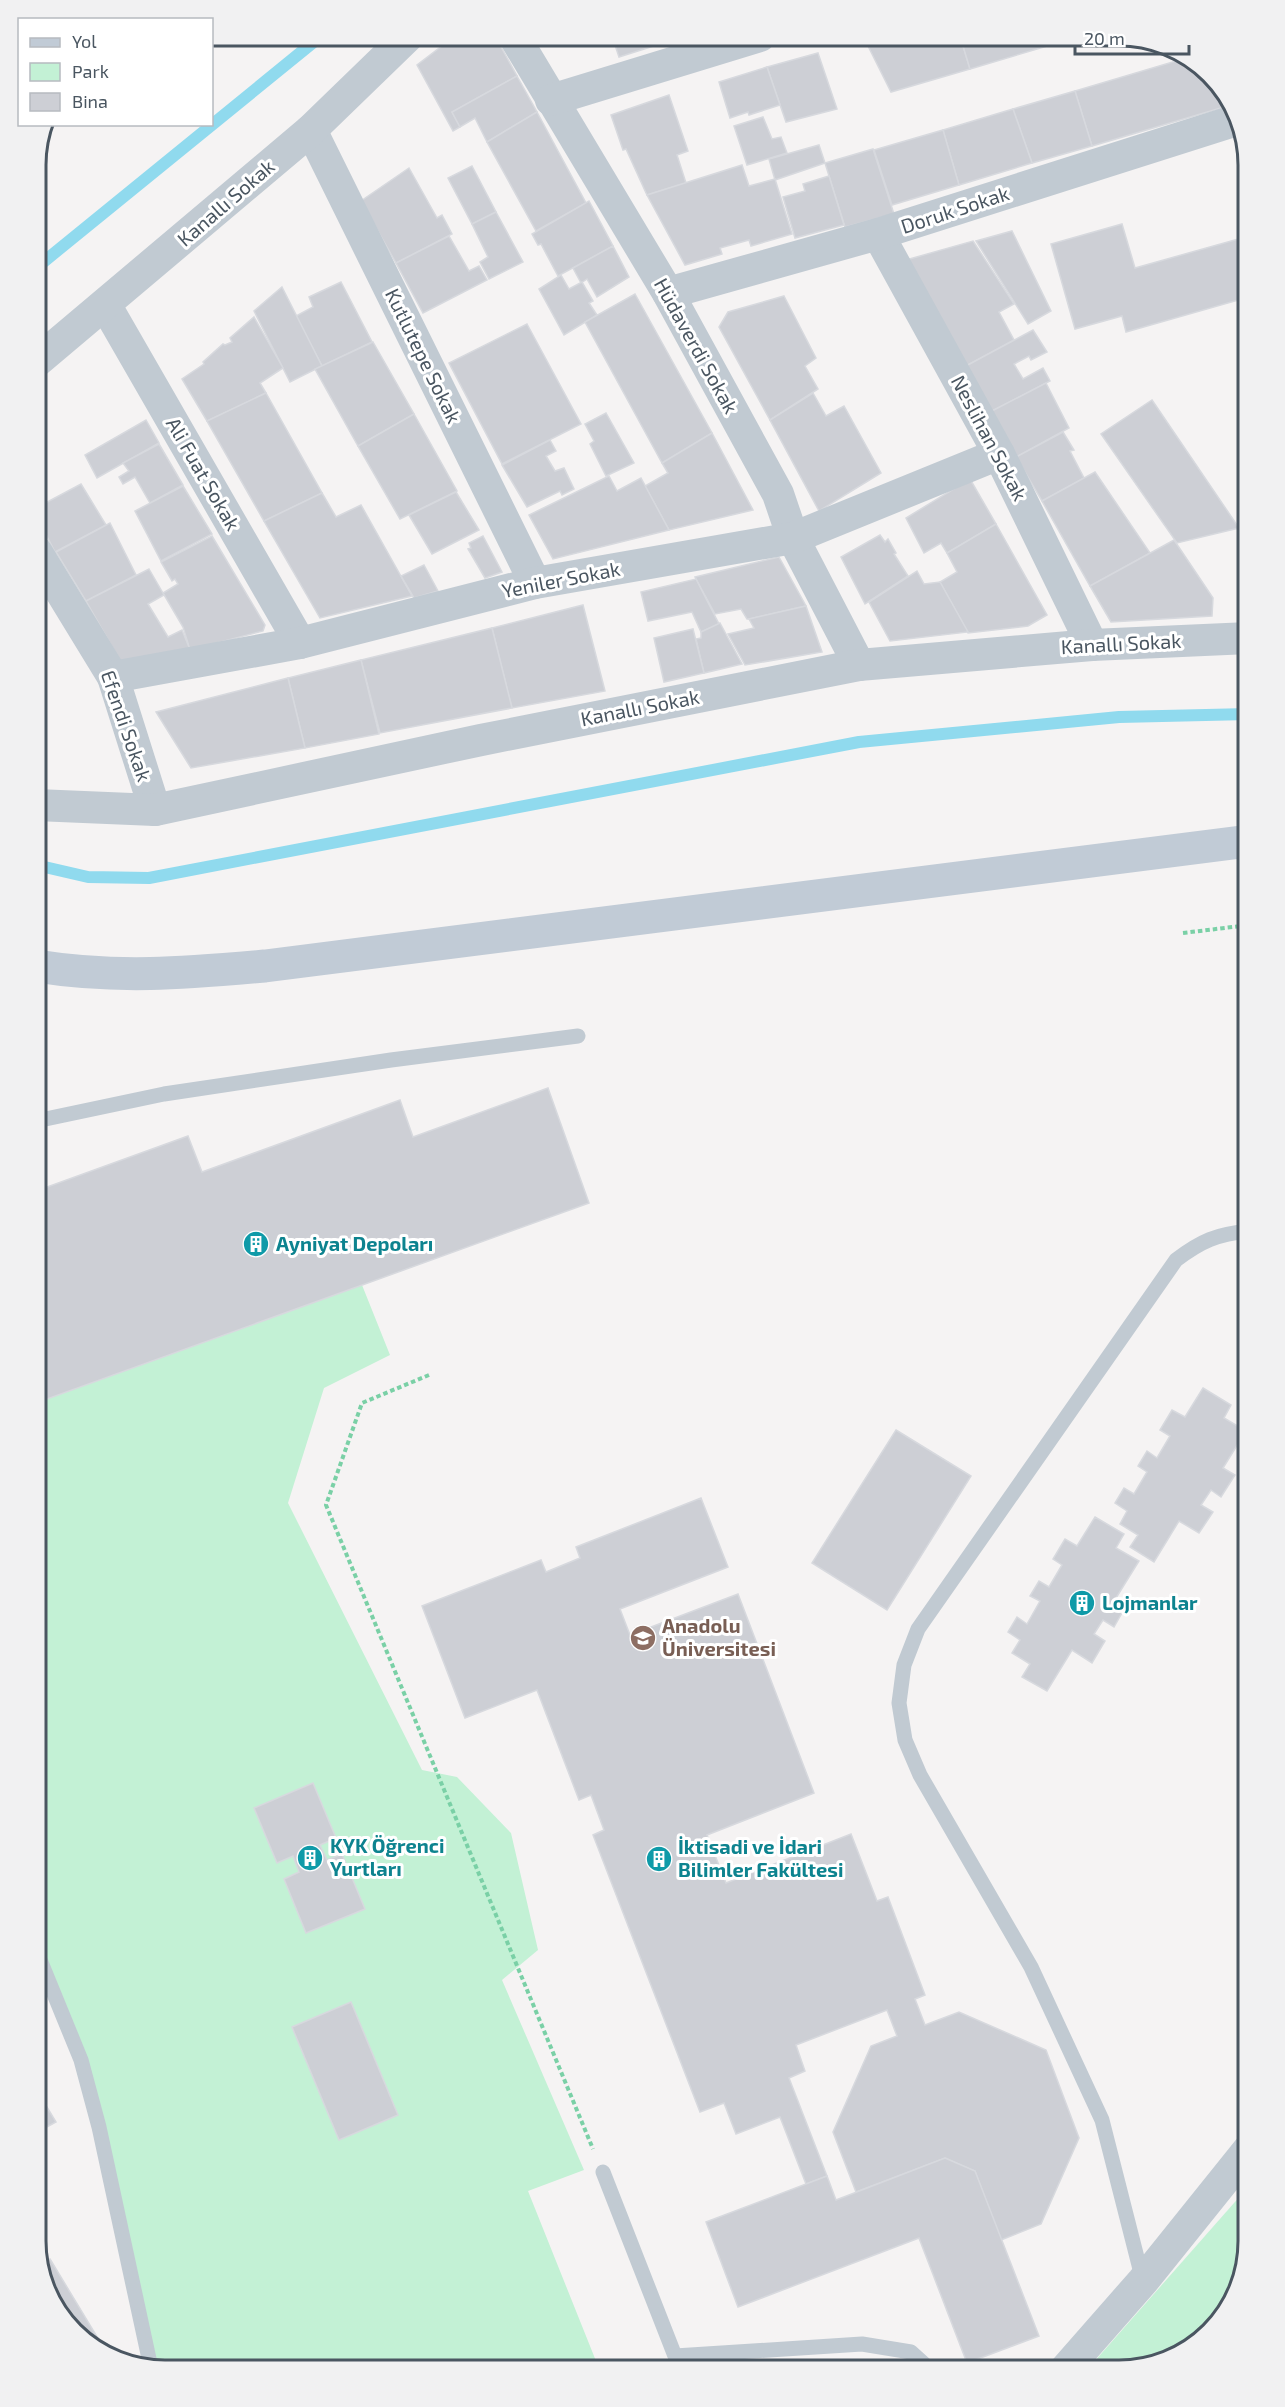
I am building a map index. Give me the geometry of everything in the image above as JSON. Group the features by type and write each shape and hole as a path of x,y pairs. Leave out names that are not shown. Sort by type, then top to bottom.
{"main road":[{"path":"47,968 78,973 116,975 265,966 1238,842"}],"street":[{"name":"Kanallı Sokak","path":"47,353 106,306 311,130 397,46"},
{"name":"Hüdaverdi Sokak","path":"520,46 668,293 778,494 793,538 859,665"},
{"path":"551,100 725,47"},
{"name":"Doruk Sokak","path":"668,293 878,234 1230,122"},
{"name":"Kutlutepe Sokak","path":"311,130 535,583"},
{"name":"Neslihan Sokak","path":"878,234 999,454 1092,645"},
{"name":"Ali Fuat Sokak","path":"106,306 300,643"},
{"name":"Yeniler Sokak","path":"113,677 300,643 535,583 793,538 999,454"},
{"name":"Efendi Sokak","path":"47,569 113,677 155,810"},
{"name":"Kanallı Sokak","path":"47,805 155,810 481,740 859,665 1238,633"},
{"path":"1074,2360 1143,2281 1238,2163"}],"lane":[{"path":"47,1119 164,1094 391,1060 578,1036"},
{"path":"1143,2281 1102,2120 1031,1967 920,1775 904,1740 899,1702 904,1665 918,1629 1176,1260 1197,1244 1222,1234 1238,1233"},
{"path":"46,1975 81,2060 96,2116 149,2359"},
{"path":"603,2172 675,2356 862,2344 911,2352 920,2360"}],"path":[{"path":"1183,933 1238,926"},
{"path":"429,1375 362,1402 326,1505 603,2172"}],"green space":[{"path":"362,1285 390,1355 324,1388 288,1503 422,1770 457,1777 511,1833 538,1950 502,1980 584,2170 528,2191 596,2360 155,2360 99,2127 46,1978 46,1399"},
{"path":"1238,2198 1238,2241 1234,2272 1226,2294 1209,2320 1179,2345 1158,2354 1135,2359 1096,2360"}],"building":[{"path":"442,46 501,46 517,76 452,112 460,127 453,131 417,65"},
{"path":"615,46 652,47 619,57"},
{"path":"868,47 963,47 970,69 891,92"},
{"path":"963,47 1044,47 970,69"},
{"path":"818,53 837,109 786,122 767,67"},
{"path":"1176,61 1204,81 1224,107 1092,146 1075,91"},
{"path":"767,67 780,105 749,115 748,112 730,118 719,82"},
{"path":"517,76 537,112 487,142 475,118 460,127 452,112"},
{"path":"1075,91 1092,146 1032,163 1013,109"},
{"path":"669,95 688,151 677,155 686,183 647,195 626,149 623,150 611,115"},
{"path":"1013,109 1032,163 959,185 943,130"},
{"path":"537,112 586,203 536,231 487,142"},
{"path":"763,117 772,139 781,137 787,153 747,165 734,126"},
{"path":"943,130 959,185 892,205 874,150"},
{"path":"819,145 825,163 775,180 769,159"},
{"path":"873,149 894,214 845,227 825,163"},
{"path":"742,165 749,186 775,179 792,234 751,246 749,240 720,248 722,254 685,265 647,195"},
{"path":"472,166 496,212 472,224 448,178"},
{"path":"409,168 437,218 442,215 452,234 396,263 361,201"},
{"path":"829,176 844,225 795,238 783,197 805,191 803,184"},
{"path":"589,201 613,246 558,276 541,244 538,245 532,234"},
{"path":"496,212 523,262 489,279 480,262 488,257 472,224"},
{"path":"1122,224 1135,268 1238,239 1238,300 1126,332 1122,316 1075,329 1051,244"},
{"path":"1012,231 1051,311 1028,324 976,241"},
{"path":"449,236 469,271 479,266 487,280 423,313 396,263"},
{"path":"973,241 1014,304 999,312 1014,340 966,366 906,260"},
{"path":"613,246 629,277 597,297 587,279 581,283 573,268"},
{"path":"561,275 569,289 582,282 593,301 589,303 597,315 564,335 539,289"},
{"path":"341,282 372,342 322,366 296,316 313,307 309,297"},
{"path":"282,287 322,366 290,382 254,311"},
{"path":"635,294 712,433 662,463 585,322"},
{"path":"784,296 816,358 805,366 818,389 770,420 719,327 728,312"},
{"path":"254,317 283,368 260,383 266,393 207,421 182,379 204,364 203,362 223,344 232,342 230,338"},
{"path":"527,324 581,424 502,464 449,363"},
{"path":"1033,330 1047,352 1031,360 1029,356 1014,364 1023,379 1043,368 1050,381 990,412 964,367"},
{"path":"373,342 414,414 358,446 315,369"},
{"path":"1046,383 1069,428 1016,457 990,412"},
{"path":"266,393 322,493 264,521 207,421"},
{"path":"813,393 826,416 844,406 881,473 819,511 770,420"},
{"path":"1152,400 1238,528 1177,543 1101,434"},
{"path":"606,413 634,463 606,476 590,444 594,441 585,424"},
{"path":"414,414 457,491 400,519 358,446"},
{"path":"146,420 159,443 97,478 85,455"},
{"path":"1063,432 1074,450 1070,451 1084,478 1042,501 1016,457"},
{"path":"712,433 753,510 669,530 645,486 668,473 662,463"},
{"path":"550,440 556,451 546,456 555,471 564,468 574,489 562,495 560,491 527,507 502,465"},
{"path":"159,444 183,485 150,503 135,477 123,484 119,477 129,471 123,463"},
{"path":"1095,472 1150,553 1090,586 1042,501"},
{"path":"609,476 617,491 641,478 669,530 553,559 529,515"},
{"path":"970,479 996,524 947,553 941,543 924,553 906,518"},
{"path":"81,484 106,525 55,552 47,536 47,502"},
{"path":"183,486 212,534 161,561 135,511"},
{"path":"456,492 479,530 432,554 409,515"},
{"path":"322,493 336,517 361,505 412,596 320,618 264,521"},
{"path":"110,523 136,575 86,601 56,552"},
{"path":"996,524 1047,615 1028,626 968,633 940,582 957,572 947,553"},
{"path":"880,535 885,542 888,539 896,553 894,554 908,576 865,604 841,557"},
{"path":"212,536 265,625 263,631 190,650 183,627 163,593 178,584 175,579 172,581 161,562"},
{"path":"483,536 502,572 485,578 468,549 471,548 469,543"},
{"path":"1174,540 1213,598 1212,616 1111,622 1090,586"},
{"path":"779,557 806,606 749,619 741,609 715,614 695,577"},
{"path":"424,565 438,591 414,598 401,576"},
{"path":"149,569 164,595 148,604 168,637 182,630 191,652 122,664 86,601"},
{"path":"917,571 924,584 940,582 968,632 890,641 869,602"},
{"path":"696,579 719,624 701,632 692,612 648,621 641,592"},
{"path":"583,605 605,691 512,708 492,628"},
{"path":"806,606 822,652 745,665 728,634 754,628 749,619"},
{"path":"720,623 742,664 704,673 696,639 701,638 701,632"},
{"path":"492,628 512,708 380,733 361,660"},
{"path":"693,629 704,673 664,682 654,638"},
{"path":"361,660 379,734 305,748 288,678"},
{"path":"288,678 305,748 191,768 156,712"},
{"name":"Ayniyat Depoları","path":"548,1088 589,1203 46,1399 47,1187 188,1136 202,1172 400,1100 413,1137"},
{"name":"Lojmanlar","path":"1203,1388 1231,1405 1224,1418 1238,1426 1238,1444 1223,1468 1235,1475 1221,1497 1211,1490 1201,1505 1213,1512 1199,1533 1179,1521 1154,1562 1130,1547 1138,1535 1120,1524 1127,1511 1115,1503 1124,1488 1134,1494 1147,1472 1138,1466 1147,1451 1157,1458 1170,1436 1160,1430 1172,1410 1185,1417"},
{"path":"896,1430 971,1476 887,1610 812,1563"},
{"name":"İktisadi ve İdari Bilimler Fakültesi","path":"701,1498 728,1567 620,1609 630,1635 738,1594 814,1793 707,1835 726,1883 851,1834 877,1901 888,1897 925,1995 915,1999 925,2025 959,2012 1046,2050 1079,2138 1041,2224 1001,2240 975,2171 945,2158 856,2192 833,2132 871,2046 897,2036 887,2010 796,2045 805,2071 789,2078 827,2176 806,2184 780,2117 736,2134 724,2103 700,2112 593,1835 604,1830 591,1795 579,1800 537,1690 465,1718 422,1606 541,1560 546,1572 580,1558 576,1547"},
{"name":"Lojmanlar","path":"1095,1517 1124,1534 1116,1548 1139,1561 1116,1598 1127,1604 1114,1627 1103,1620 1094,1634 1105,1641 1092,1663 1072,1650 1047,1691 1022,1677 1030,1664 1012,1653 1020,1640 1008,1632 1017,1617 1027,1624 1040,1601 1030,1596 1039,1581 1049,1587 1062,1565 1053,1559 1065,1539 1077,1546"},
{"name":"KYK Öğrenci Yurtları","path":"313,1783 336,1838 320,1845 327,1860 342,1854 365,1909 306,1933 284,1879 299,1872 293,1856 277,1863 254,1808"},
{"path":"351,2002 398,2115 339,2140 292,2027"},
{"path":"46,2106 56,2122 46,2127"},
{"path":"945,2158 975,2171 1039,2336 975,2360 966,2360 919,2238 738,2307 706,2222 827,2176 836,2200"},
{"path":"50,2259 99,2340 81,2326 62,2301 53,2280"}],"waterway":[{"path":"213,124 309,46"},
{"path":"47,259 210,126"},
{"path":"47,867 88,877 149,878 859,742 1119,717 1238,714"}],"place":[{"name":"Ayniyat Depoları","path":"256,1244"},
{"name":"Lojmanlar","path":"1082,1603"},
{"name":"Anadolu Üniversitesi","path":"643,1638"},
{"name":"KYK Öğrenci Yurtları","path":"310,1858"},
{"name":"İktisadi ve İdari Bilimler Fakültesi","path":"659,1859"}]}
